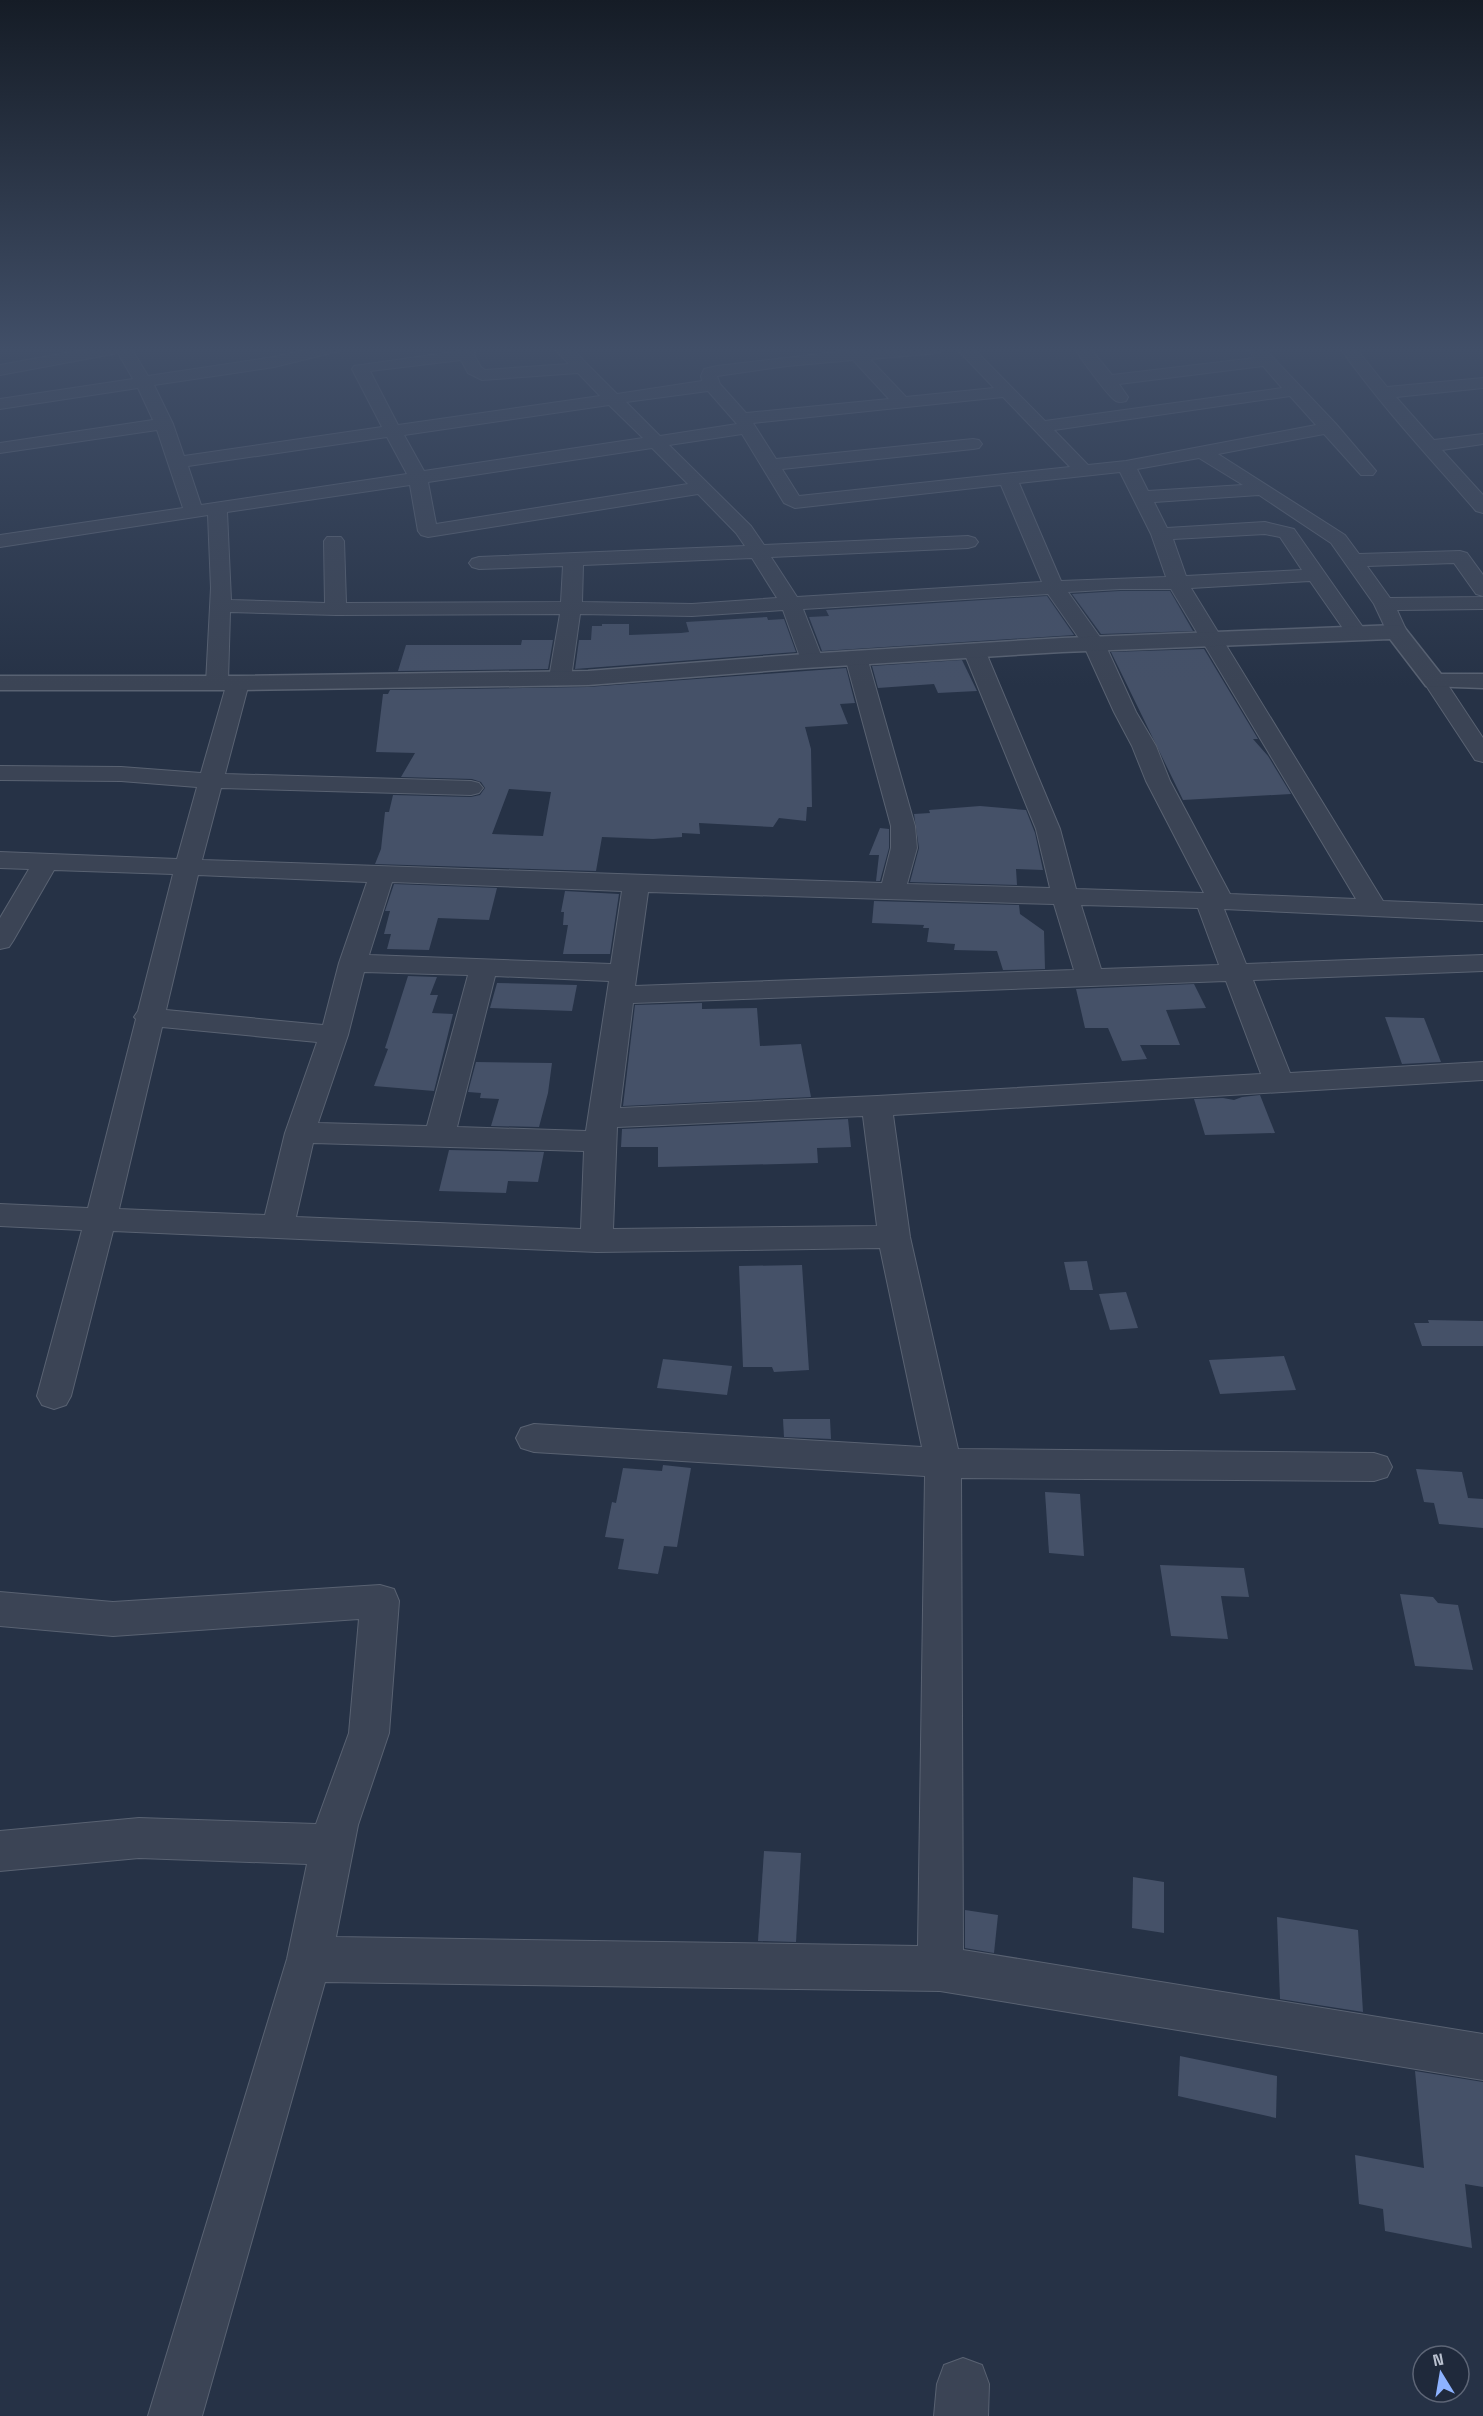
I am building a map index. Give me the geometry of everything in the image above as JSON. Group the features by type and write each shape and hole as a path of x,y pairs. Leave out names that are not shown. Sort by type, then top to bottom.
{"street":[{"path":"186,461 178,462 194,512"},
{"path":"408,461 418,478 428,531 701,488"},
{"path":"0,541 528,461"},
{"path":"674,461 744,530 791,604 812,660"},
{"path":"767,461 791,500 795,501 845,489 1008,480 1158,461"},
{"path":"770,465 811,461"},
{"path":"1074,461 1084,471"},
{"path":"1217,461 1338,539 1384,604 1396,632 1434,681 1483,755"},
{"path":"1358,461 1367,471"},
{"path":"1443,461 1480,498"},
{"path":"1126,466 1161,534 1178,583 1374,907"},
{"path":"1008,480 1054,587 1094,644 1125,712 1144,746 1214,901 1235,971 1279,1082"},
{"path":"1142,497 1263,489"},
{"path":"54,1396 100,1221 148,1017 210,781 227,683 220,606 217,509"},
{"path":"1161,534 1265,528 1287,533 1356,633"},
{"path":"334,541 336,609"},
{"path":"479,563 657,558 757,550 968,542"},
{"path":"1352,560 1460,557 1483,590"},
{"path":"560,678 572,608 573,560"},
{"path":"220,606 336,609 692,610 906,595 1315,575"},
{"path":"1384,604 1483,603"},
{"path":"0,683 227,683 560,678 974,650 1396,632"},
{"path":"974,650 1048,830 1090,977"},
{"path":"856,657 903,826 904,848 892,890"},
{"path":"1434,681 1483,681"},
{"path":"0,773 120,774 210,781 471,788"},
{"path":"0,860 636,884 1214,901 1483,914"},
{"path":"0,941 46,862"},
{"path":"278,1228 300,1133 334,1035 353,963 382,875"},
{"path":"597,1241 603,1129 636,884"},
{"path":"353,963 483,969 621,984 1090,977 1483,963"},
{"path":"439,1138 483,969"},
{"path":"148,1017 334,1035"},
{"path":"300,1133 439,1138 603,1129 877,1106 1483,1071"},
{"path":"877,1106 894,1237 943,1463 940,1970"},
{"path":"0,1215 597,1241 894,1237"},
{"path":"534,1438 943,1463 1374,1467"},
{"path":"0,1609 113,1619 380,1602 369,1733 337,1825 309,1959 175,2416"},
{"path":"0,1851 139,1838 333,1845"},
{"path":"309,1959 940,1970 1483,2057"}],"building":[{"path":"1170,591 1193,631 1101,634 1072,594"},
{"path":"1047,596 1074,635 822,651 809,617 829,616 826,610"},
{"path":"767,617 768,620 784,619 796,652 575,669 579,640 591,640 592,626 629,624 629,635 681,633 689,632 686,622"},
{"path":"522,640 553,640 548,669 398,671 406,645 521,645"},
{"path":"1204,649 1258,739 1253,739 1268,756 1291,794 1183,800 1111,652"},
{"path":"962,660 977,691 938,693 934,684 878,688 872,666"},
{"path":"846,668 855,703 840,704 848,724 805,727 811,749 812,807 807,807 806,821 779,818 773,827 699,823 700,834 682,833 682,837 653,839 602,837 596,871 375,864 381,849 385,812 389,812 393,795 471,797 480,795 485,788 481,782 472,779 401,777 415,753 376,752 383,694 388,694 390,690 588,687","holes":["509,789 551,792 543,836 492,834"]},
{"path":"980,806 1026,810 1035,833 1043,870 1016,869 1017,885 910,882 919,848 914,814 930,813 929,810"},
{"path":"880,828 889,829 889,848 880,881 876,881 879,855 869,855"},
{"path":"394,884 497,888 489,920 438,918 429,950 387,949 391,934 384,934 390,911 385,911"},
{"path":"565,891 619,894 610,954 563,954 568,925 563,925 564,912 561,912"},
{"path":"874,901 1019,905 1020,914 1044,931 1045,969 1003,970 997,951 954,950 955,944 927,942 929,928 923,928 924,925 872,923"},
{"path":"408,976 437,977 430,995 438,995 432,1013 453,1014 434,1091 374,1086 388,1049 385,1048"},
{"path":"497,983 577,985 572,1011 490,1008"},
{"path":"1194,984 1206,1008 1166,1010 1180,1045 1140,1045 1147,1059 1122,1061 1108,1028 1085,1028 1076,989"},
{"path":"702,1003 702,1009 757,1008 760,1046 801,1044 811,1097 623,1106 635,1005"},
{"path":"1385,1017 1424,1018 1441,1062 1402,1064"},
{"path":"476,1062 552,1063 548,1093 539,1127 491,1126 499,1099 480,1098 481,1093 468,1092"},
{"path":"1260,1095 1275,1133 1205,1135 1194,1099 1234,1100"},
{"path":"848,1119 851,1147 817,1148 818,1163 658,1167 658,1147 621,1147 622,1129"},
{"path":"449,1150 544,1152 538,1182 508,1181 506,1193 439,1191"},
{"path":"1087,1261 1093,1290 1070,1290 1064,1262"},
{"path":"802,1265 809,1370 774,1372 772,1367 743,1367 739,1266"},
{"path":"1126,1292 1138,1328 1110,1330 1099,1294"},
{"path":"1428,1320 1483,1321 1483,1346 1422,1346 1414,1323 1429,1323"},
{"path":"1284,1356 1296,1390 1220,1394 1209,1360"},
{"path":"663,1359 732,1366 727,1395 657,1388"},
{"path":"783,1419 830,1419 831,1439 784,1437"},
{"path":"663,1465 691,1468 677,1547 664,1546 658,1574 618,1569 624,1539 605,1537 612,1502 616,1503 623,1468 662,1471"},
{"path":"1416,1469 1462,1472 1468,1498 1483,1499 1483,1528 1439,1524 1434,1503 1424,1502"},
{"path":"1045,1492 1080,1494 1084,1556 1049,1553"},
{"path":"1160,1565 1244,1568 1249,1597 1221,1596 1228,1639 1171,1636"},
{"path":"1400,1594 1433,1597 1438,1603 1458,1605 1473,1670 1415,1666"},
{"path":"764,1851 801,1853 796,1942 758,1941"},
{"path":"1133,1877 1164,1882 1164,1933 1132,1928"},
{"path":"965,1910 998,1915 994,1953 965,1948"},
{"path":"1277,1917 1358,1930 1363,2012 1280,1999"},
{"path":"1180,2056 1277,2076 1276,2118 1178,2096"},
{"path":"1415,2071 1483,2082 1483,2187 1465,2184 1472,2248 1385,2231 1383,2209 1359,2204 1355,2155 1424,2168"}]}
